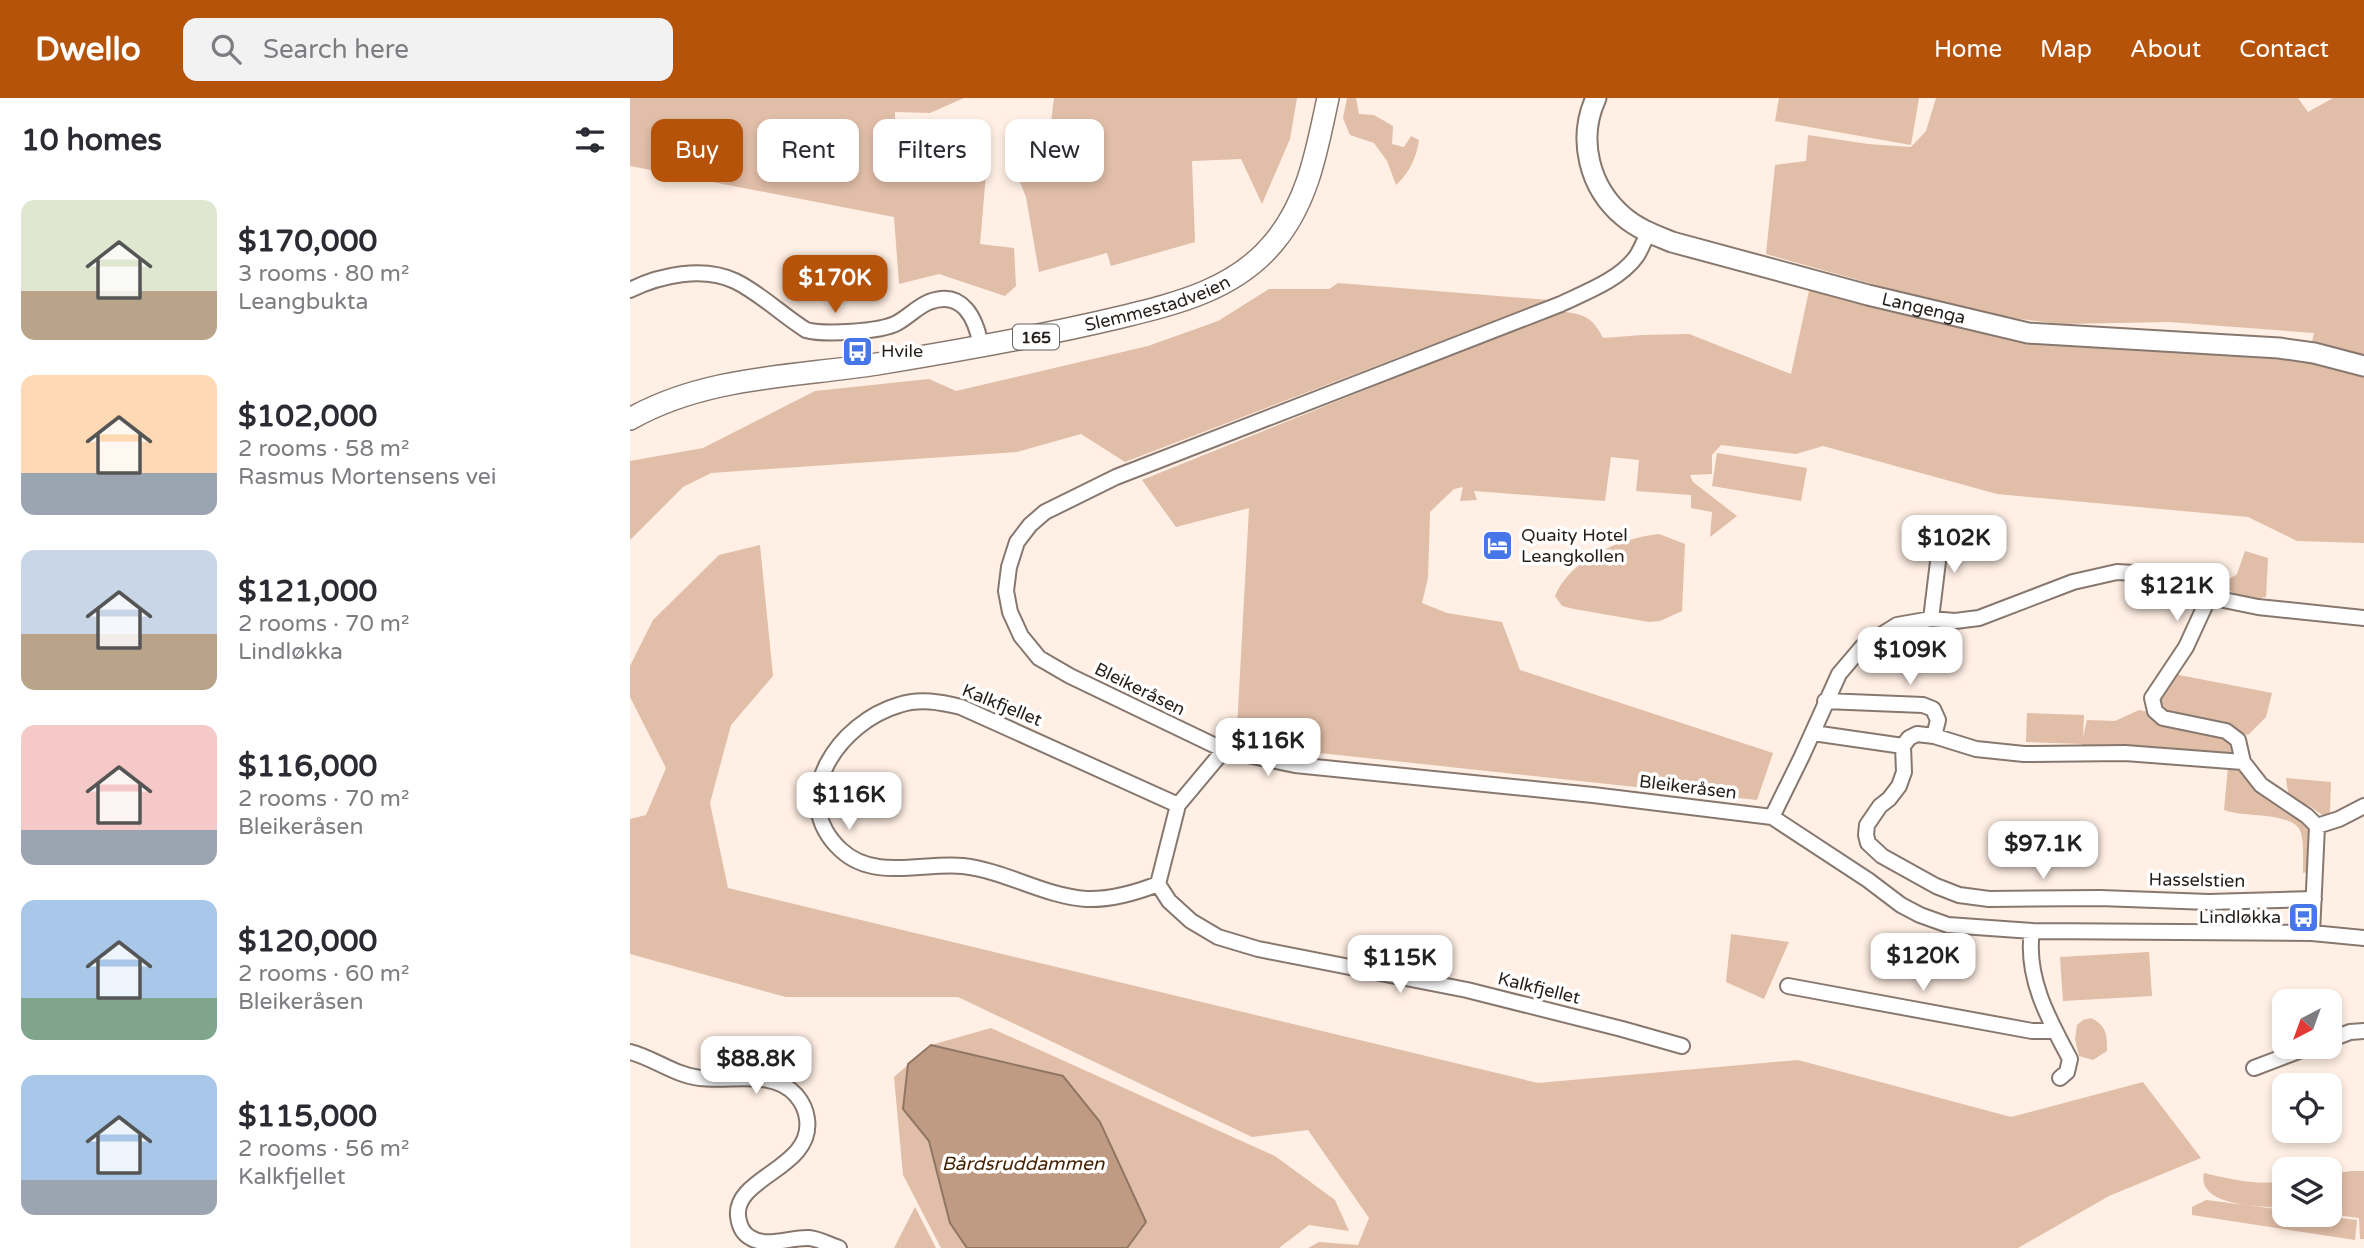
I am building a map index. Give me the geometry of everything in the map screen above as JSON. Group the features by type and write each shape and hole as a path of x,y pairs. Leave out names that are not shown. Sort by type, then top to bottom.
{"main road":[{"name":"Slemmestadveien","path":"630,419 674,397 725,384 877,364 1034,338 1153,309 1203,293 1247,269 1275,242 1299,204 1314,163 1328,98"},
{"name":"Langenga","path":"1596,98 1587,136 1588,159 1598,186 1625,218 1648,233 1672,242 1868,295 2028,333 2279,348 2364,366"}],"street":[{"name":"Bleikeråsen","path":"1648,233 1636,258 1627,267 1561,304 1116,477 1045,512 1017,542 1009,567 1006,591 1010,612 1021,636 1039,658 1070,677 1224,750 1295,765 1593,795 1772,817 1901,905 1948,925 2032,931 2312,933 2364,938"},
{"path":"630,290 649,281 681,275 709,274 733,280 806,330 819,333 895,324 927,303 943,298 955,302 971,314 978,329 981,346"},
{"path":"1931,619 1940,545 1946,525"},
{"path":"1772,817 1839,674 1862,647 1897,625 1931,619 1955,621 1979,618 2073,582 2117,572 2197,579 2206,585 2209,597 2186,648 2152,698 2155,711 2163,718 2226,731 2238,740 2243,762 2261,786 2317,826"},
{"path":"2209,597 2258,607 2364,618"},
{"name":"Kalkfjellet","path":"1178,806 961,707 937,701 915,701 870,716 840,744 826,765 816,792 818,815 827,832 841,850 869,866 964,866 1052,892 1086,899 1121,896 1158,884 1169,901 1191,921 1218,937 1258,949 1467,990 1622,1028 1682,1046"},
{"path":"1825,701 1923,705 1933,709 1938,720 1934,736"},
{"path":"1813,733 1903,746 1909,738 1917,734 1934,736 1976,749 2024,754 2125,753 2243,762"},
{"name":"Hasselstien","path":"1903,746 1904,772 1894,792 1867,825 1868,843 1882,856 1936,886 1959,895 1989,899 2100,898 2209,902 2314,899"},
{"path":"1158,884 1178,806 1224,750"},
{"path":"2317,826 2339,819 2364,806"},
{"path":"2312,933 2317,826"},
{"path":"2032,931 2029,950 2032,975 2055,1031 2070,1059 2067,1072 2060,1078"},
{"path":"1788,986 2032,1031 2055,1031"},
{"path":"2342,1035 2364,1031"},
{"path":"630,1052 674,1072 698,1078 776,1081 795,1094 806,1111 808,1128 805,1142 799,1152 768,1174 744,1197 737,1209 738,1222 749,1237 758,1241 810,1238 839,1248"},
{"path":"2253,1068 2277,1059"}],"shaded area":[{"path":"630,98 964,98 930,113 895,112 895,119 873,119 873,182 985,182 980,244 1014,248 1016,286 1005,296 939,274 899,284 894,217 713,182 743,182 743,119 651,119 651,170 630,166"},
{"path":"1054,98 1297,98 1290,139 1262,204 1241,159 1192,161 1195,242 1111,266 1107,253 1039,272 1026,197 1020,182 1104,182 1104,119 1051,119"},
{"path":"1347,98 1356,98 1359,114 1374,115 1393,126 1392,144 1404,147 1411,136 1419,140 1412,164 1396,185 1387,161 1374,143 1350,135 1343,118"},
{"path":"1779,98 1919,98 1911,145 1775,121"},
{"path":"1936,98 2298,98 2308,112 2333,98 2364,98 2364,543 2297,541 2248,517 1997,494 1823,446 1796,454 1721,445 1712,455 1712,474 1690,475 1693,482 1737,516 1710,537 1712,512 1691,508 1691,495 1636,491 1639,460 1611,457 1605,501 1474,491 1477,500 1460,501 1463,487 1454,489 1430,512 1428,578 1422,603 1447,613 1502,622 1520,670 1773,753 1757,800 1292,750 1237,728 1249,508 1176,527 1142,480 1561,311 1591,321 1603,338 1689,334 1791,374 1810,286 1989,332 2230,355 2308,359 2314,333 2169,322 2061,324 1979,314 1766,254 1775,165 1806,161 1808,135 1911,147 1926,131"},
{"path":"1338,283 1548,300 1125,462 1081,434 1017,452 711,473 683,487 630,540 630,461 703,448 815,391 929,379 956,391 1148,346 1218,321 1269,289 1329,289"},
{"path":"1717,453 1807,468 1801,501 1712,486"},
{"path":"1659,534 1685,544 1682,611 1660,621 1649,622 1562,606 1555,596 1562,583 1584,561 1629,540"},
{"path":"760,545 773,676 731,725 710,803 728,888 1538,1083 1798,1060 2011,1117 2143,1082 2201,1158 2109,1196 2018,1248 1308,1248 1319,1242 1358,1245 1369,1218 1308,1130 1252,1137 958,997 786,997 630,954 630,819 646,815 666,768 630,697 630,666 653,620 719,555"},
{"path":"2245,551 2268,558 2266,597 2246,600 2220,585 2237,574"},
{"path":"2174,674 2272,693 2266,717 2248,735 2167,712 2158,697"},
{"path":"2139,710 2148,712 2157,721 2221,734 2235,744 2234,755 2082,748 2082,744 2026,742 2027,713 2084,715 2083,737 2087,720 2115,721"},
{"path":"2228,767 2238,769 2308,826 2311,846 2307,872 2303,873 2303,842 2297,826 2279,818 2224,810"},
{"path":"2286,778 2331,782 2330,812 2326,816 2323,815 2292,798 2288,792"},
{"path":"1731,934 1789,942 1764,999 1726,982"},
{"path":"2149,952 2152,996 2063,1001 2060,957"},
{"path":"2091,1018 2103,1028 2107,1040 2107,1051 2093,1060 2079,1056 2075,1039 2077,1025"},
{"path":"991,1028 1275,1156 1335,1200 1349,1231 1309,1225 1279,1248 941,1248 903,1175 894,1077 931,1045"},
{"path":"2364,1171 2364,1239 2360,1239 2359,1218 2342,1216 2342,1172"},
{"path":"2204,1173 2254,1182 2272,1182 2272,1207 2233,1203 2210,1193 2204,1184"},
{"path":"2206,1200 2272,1208 2272,1227 2342,1227 2342,1218 2357,1220 2355,1240 2192,1215 2192,1207"},
{"path":"915,1207 936,1248 894,1248"}],"water":[{"name":"Bårdsruddammen","path":"931,1045 1063,1076 1100,1122 1146,1222 1127,1248 967,1248 950,1223 929,1141 903,1109 908,1064"}],"place":[{"name":"Hvile","path":"858,351"},
{"name":"Quaity Hotel Leangkollen","path":"1498,545"},
{"name":"Lindløkka","path":"2304,917"}]}
